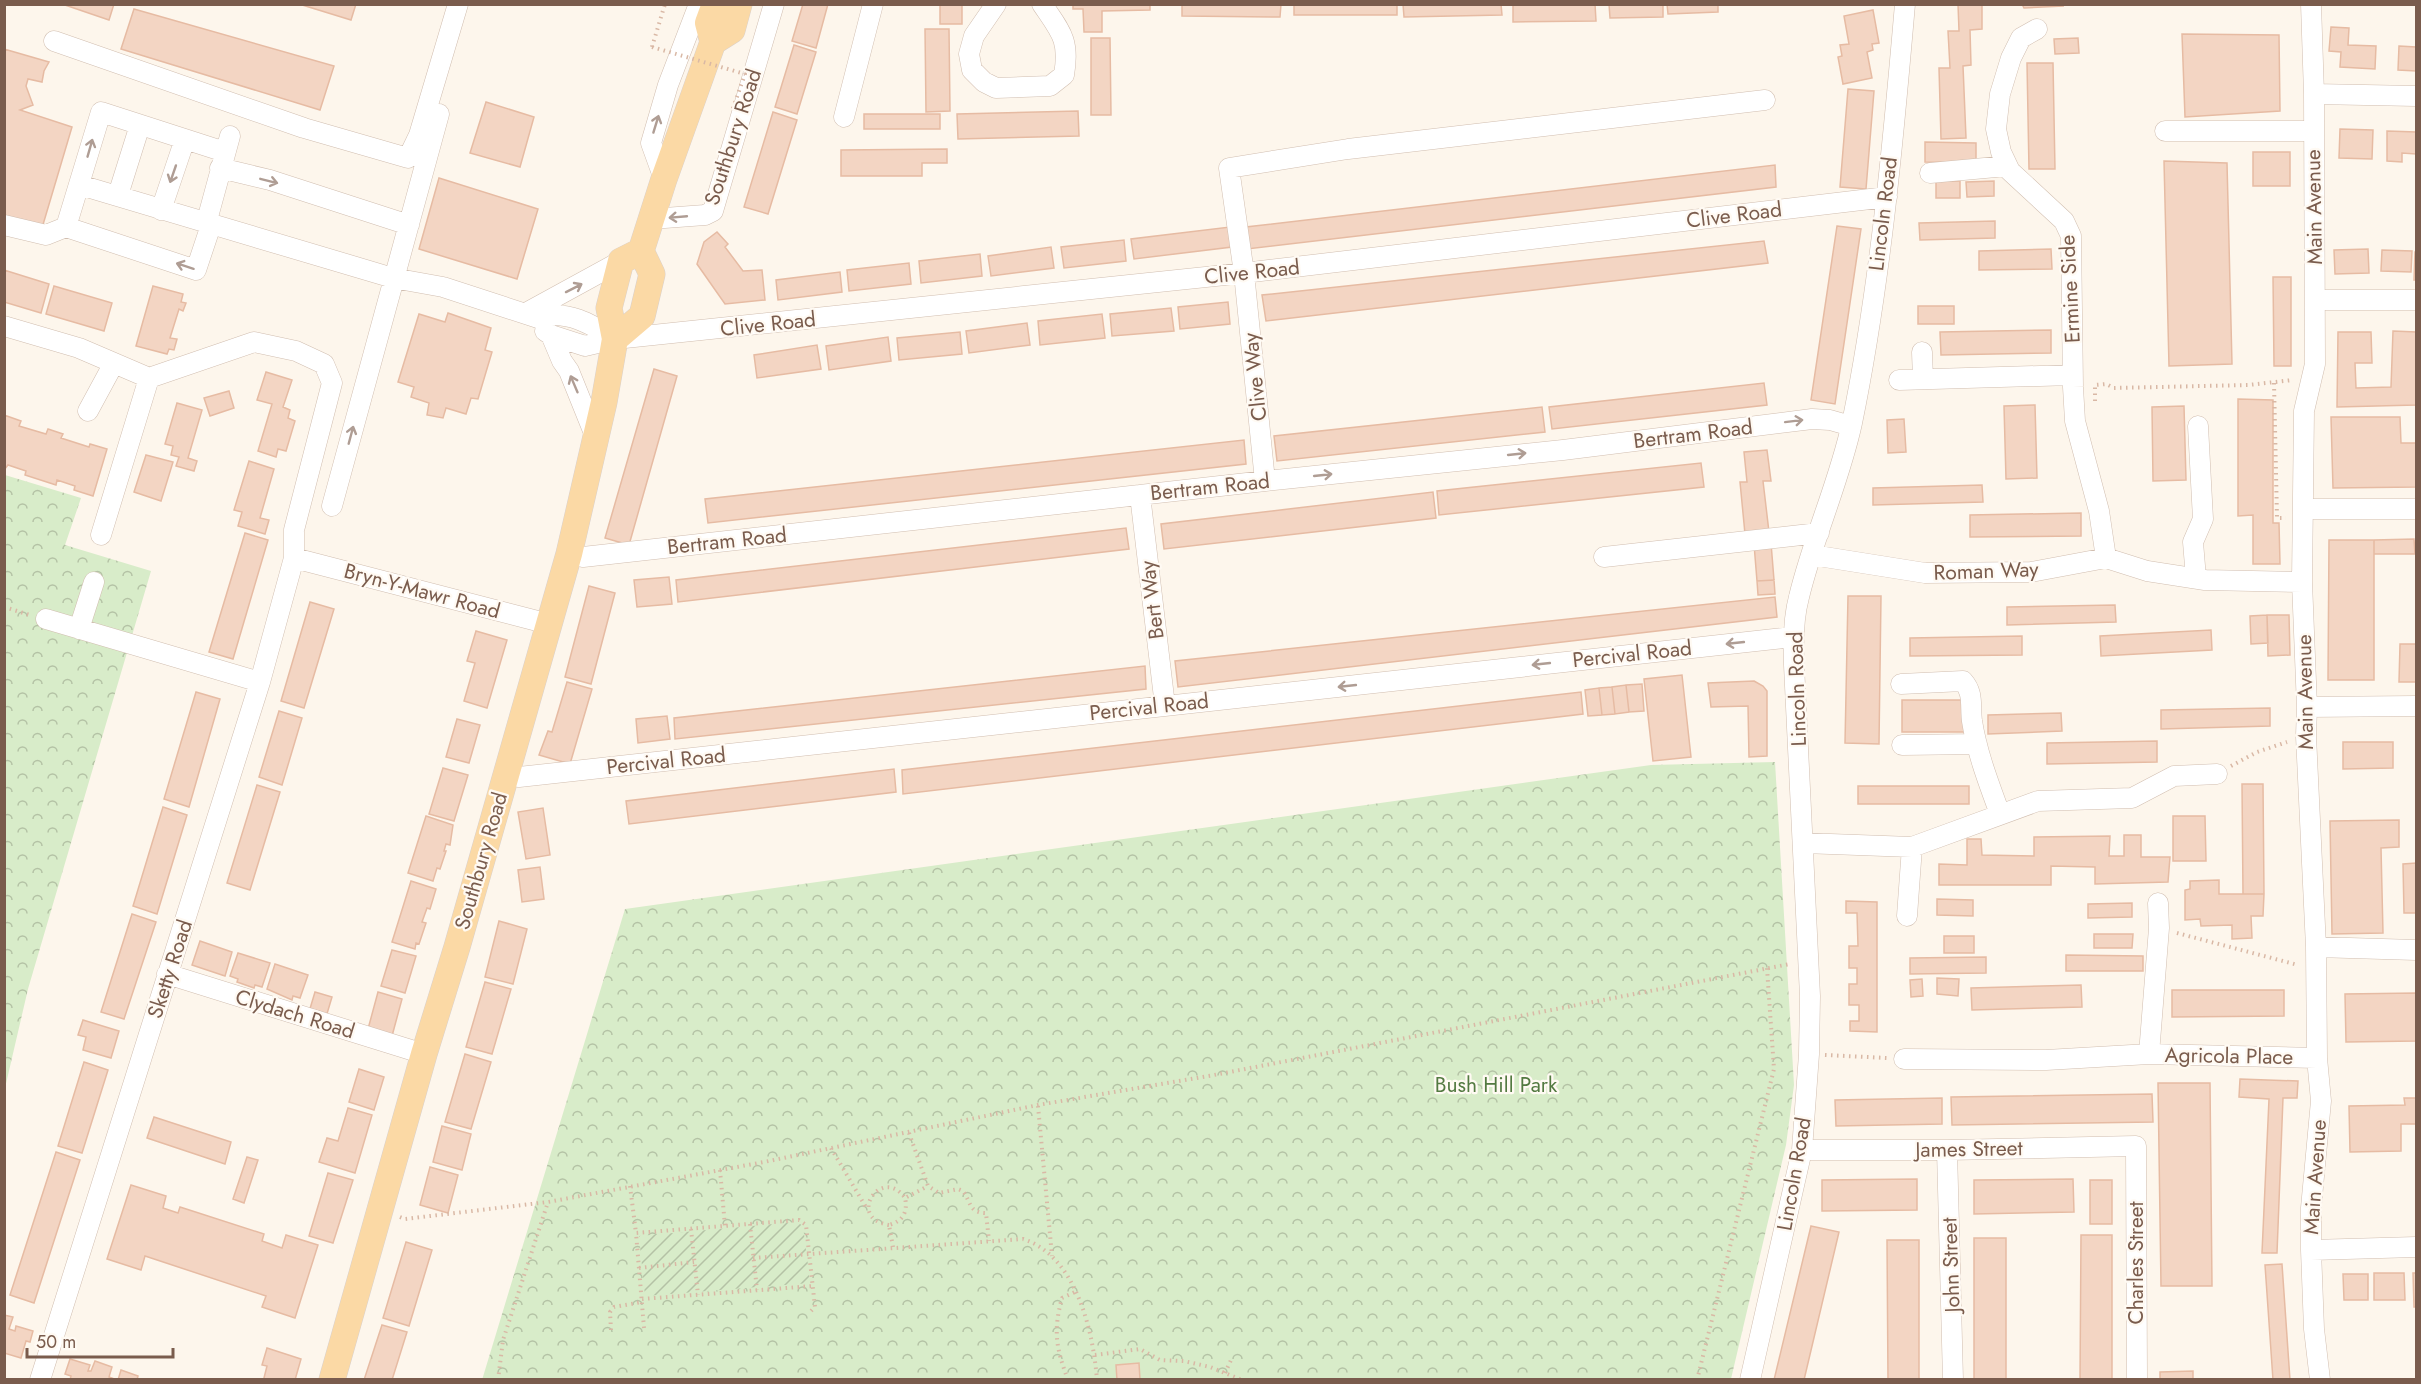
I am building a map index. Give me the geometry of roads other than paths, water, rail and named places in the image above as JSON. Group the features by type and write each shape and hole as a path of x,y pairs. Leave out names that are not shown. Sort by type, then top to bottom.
{"main road":[{"name":"Southbury Road","path":"332,1380 423,1054 458,947 569,554 596,438 615,339 609,308 631,256 651,219 663,179 713,42 708,23 715,4"},
{"name":"Southbury Road","path":"713,42 732,30 740,4"},
{"path":"615,339 642,316 652,274 631,256"}],"street":[{"path":"54,41 304,128 408,158 419,135 458,4"},
{"path":"663,179 651,143 668,85 699,4"},
{"name":"Southbury Road","path":"651,219 705,214 713,211 774,4"},
{"path":"844,117 873,4"},
{"path":"996,4 974,36 969,54 972,70 984,82 996,88 1050,86 1064,75 1066,43 1042,4"},
{"name":"Lincoln Road","path":"1750,1380 1802,1150 1809,1054 1810,996 1793,637 1799,598 1841,466 1861,378 1887,197 1905,4"},
{"name":"Main Avenue","path":"2311,4 2314,94 2315,364 2304,411 2302,582 2306,736 2316,947 2317,1058 2321,1101 2311,1208 2314,1329 2320,1380"},
{"name":"Ermine Side","path":"2037,29 2021,38 2011,58 2000,94 1996,129 2007,166 2069,227 2071,236 2072,375 2077,433 2099,511 2106,558"},
{"path":"332,506 448,77"},
{"path":"2314,94 2416,96"},
{"name":"Clive Way","path":"1265,481 1244,273 1229,168 1348,149 1765,100"},
{"path":"66,227 101,112 225,152 270,180 409,225"},
{"path":"118,195 140,125"},
{"path":"2165,131 2313,131"},
{"path":"160,210 185,139"},
{"path":"4,225 46,235 66,227 196,270 225,152"},
{"path":"1930,173 2007,166"},
{"path":"80,185 393,278 443,287 532,315 564,315 590,323 615,339"},
{"name":"Clive Road","path":"551,335 585,346 615,339 1244,273 1887,197"},
{"path":"532,315 631,256"},
{"path":"2315,300 2416,300"},
{"path":"532,315 545,332 551,335 596,438"},
{"path":"4,326 79,348 149,378 101,535"},
{"name":"Sketty Road","path":"40,1380 260,682 294,558 294,530 333,382 324,364 296,351 254,342 149,378"},
{"path":"1922,352 1923,380"},
{"path":"88,411 114,363"},
{"name":"Ermine Side","path":"1899,380 2072,375"},
{"name":"Bertram Road","path":"569,554 584,557 1563,450 1812,419 1830,420 1851,426"},
{"path":"2196,578 2193,542 2203,519 2198,426"},
{"name":"Bert Way","path":"1140,495 1165,706"},
{"path":"2303,509 2416,509"},
{"path":"1604,557 1819,533"},
{"name":"Roman Way","path":"1812,555 1925,573 2031,572 2106,558 2147,572 2196,578 2302,582"},
{"name":"Bryn-Y-Mawr Road","path":"294,558 549,624"},
{"path":"79,629 94,582"},
{"path":"46,619 260,682"},
{"name":"Percival Road","path":"506,774 519,777 1793,637"},
{"path":"1901,684 1963,681 1969,687 1977,744 2000,814"},
{"path":"2307,706 2416,706"},
{"path":"1902,745 1977,744"},
{"path":"1803,843 1912,847 2038,801 2132,798 2174,776 2217,774"},
{"path":"1906,916 1912,847"},
{"name":"Agricola Place","path":"2158,903 2159,928 2149,1054 2317,1058"},
{"path":"2316,947 2416,950"},
{"name":"Clydach Road","path":"167,974 423,1054"},
{"path":"1904,1059 2046,1060 2149,1054"},
{"name":"James Street","path":"1802,1150 2136,1146"},
{"name":"Charles Street","path":"2136,1146 2137,1380"},
{"name":"John Street","path":"1947,1150 1953,1380"},
{"path":"2311,1250 2416,1247"}],"park label":[{"name":"Bush Hill Park","path":"1496,1085"}]}
